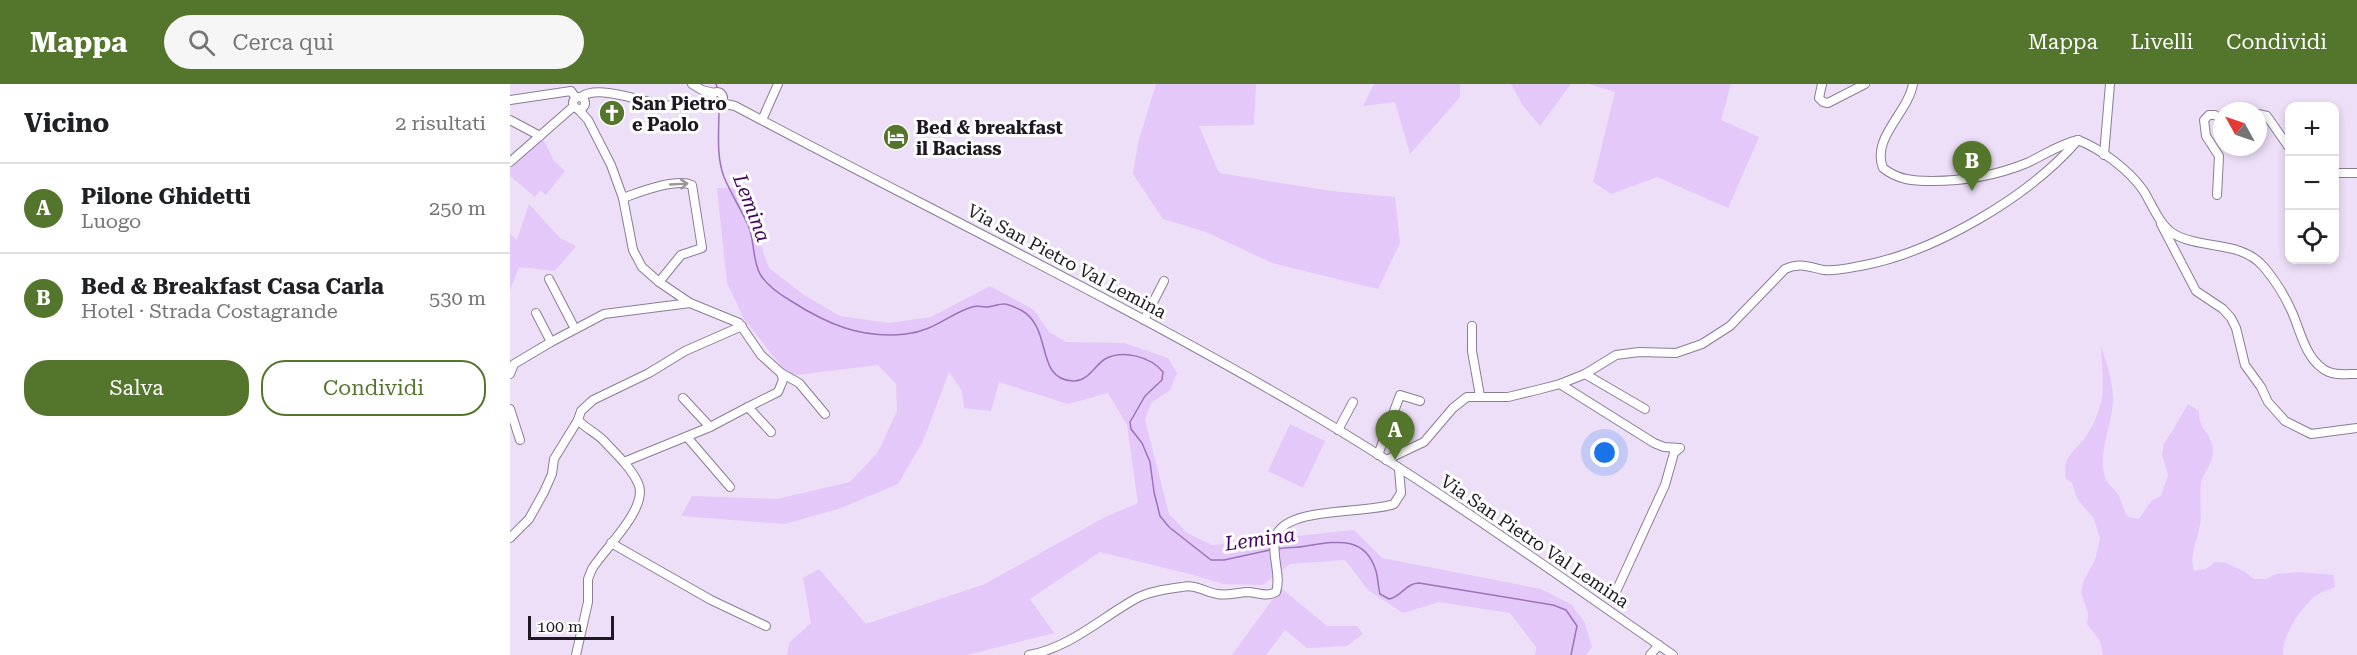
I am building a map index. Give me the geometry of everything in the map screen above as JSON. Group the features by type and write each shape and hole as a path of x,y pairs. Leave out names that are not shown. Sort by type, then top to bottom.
{"street":[{"path":"692,84 714,99"},
{"path":"762,120 778,84"},
{"path":"1822,84 1820,98 1823,102 1828,103 1865,84"},
{"path":"1913,84 1905,107 1884,140 1879,155 1883,168 1902,179 1954,182 1985,177 2024,164 2063,145 2079,140 2104,155 2137,182 2172,233 2235,249 2255,258 2286,299 2312,358 2322,369 2330,372 2357,374"},
{"path":"2104,155 2110,84"},
{"name":"Via San Pietro Val Lemina","path":"510,100 577,100 585,89 665,105 714,99 735,106 1144,320 1338,429 1673,655"},
{"path":"510,162 577,100 598,90"},
{"path":"577,100 611,165 623,198 633,250 642,267 690,303 735,320 742,326 761,356 781,373 799,383 825,414"},
{"path":"2213,115 2204,120 2206,136 2213,147"},
{"path":"2267,116 2285,143"},
{"path":"510,120 540,136"},
{"path":"1382,458 1424,442 1462,400 1471,396 1508,397 1560,384 1585,374 1616,354 1676,353 1702,344 1730,326 1785,269 1791,266 1808,265 1825,270 1859,267 1880,262 1946,237 2030,184 2063,158 2079,140"},
{"path":"2217,195 2219,156"},
{"path":"2339,173 2357,173"},
{"path":"623,198 660,186 688,183 692,185 702,248 681,255 659,282"},
{"path":"2158,215 2196,291 2223,309 2231,318 2246,365 2268,402 2285,421 2311,434 2357,428"},
{"path":"549,279 575,329"},
{"path":"1144,320 1164,281"},
{"path":"510,374 514,364 604,314 690,303"},
{"path":"536,313 551,342"},
{"path":"510,538 529,519 552,474 554,459 581,411 593,400 649,373 685,351 742,326"},
{"path":"1472,326 1472,351 1480,396"},
{"path":"624,462 710,427 777,392 783,383 781,373"},
{"path":"1585,374 1645,409"},
{"path":"1560,384 1654,443 1664,447 1680,448 1674,453 1665,485 1614,596"},
{"path":"1382,458 1400,395 1420,401"},
{"path":"683,398 710,427"},
{"path":"1338,429 1353,402"},
{"path":"748,407 771,432"},
{"path":"510,409 520,440"},
{"path":"576,655 588,602 588,579 598,560 630,518 640,499 638,482 624,462 600,437 578,420"},
{"path":"687,437 730,487"},
{"path":"1029,655 1041,653 1078,636 1142,596 1190,586 1221,594 1249,592 1273,594 1276,592 1278,583 1275,539 1280,529 1298,518 1395,504 1401,493 1400,469"},
{"path":"510,524 519,527"},
{"path":"611,543 711,600 766,626"},
{"path":"1650,655 1659,645"}],"shaded area":[{"path":"1156,84 1256,84 1254,125 1199,126 1219,173 1331,191 1395,197 1400,243 1378,289 1272,263 1206,232 1163,219 1133,174 1138,143"},
{"path":"1374,84 1460,84 1460,97 1410,154 1395,102 1363,106"},
{"path":"1511,84 1571,84 1540,126 1523,106"},
{"path":"1589,84 1731,84 1721,120 1759,137 1728,208 1657,177 1611,194 1593,182 1615,92"},
{"path":"543,139 554,161 565,171 546,195 540,190 535,197 510,176 510,169 528,148 531,150"},
{"path":"717,188 740,188 769,268 804,295 840,316 889,323 931,317 990,286 1034,310 1049,332 1066,342 1124,343 1168,358 1177,373 1170,390 1151,403 1145,420 1169,514 1187,533 1212,545 1354,530 1382,558 1541,589 1572,605 1585,623 1592,647 1586,655 1535,655 1536,647 1510,613 1439,602 1403,613 1368,590 1345,560 1290,564 1263,585 1223,584 1100,552 1030,599 1054,633 967,655 787,655 789,643 811,623 803,578 819,569 866,624 985,584 1103,518 1138,503 1127,425 1108,393 1068,404 999,382 991,411 964,408 962,391 949,372 923,441 898,484 841,508 785,524 681,516 692,496 777,499 850,482 878,452 897,411 896,384 878,365 789,376 744,319 727,283"},
{"path":"529,204 560,238 576,246 555,271 519,267 510,290 510,234 517,240"},
{"path":"2101,345 2113,392 2103,468 2106,480 2119,496 2128,517 2139,519 2151,501 2161,496 2168,475 2162,454 2164,443 2188,404 2199,411 2199,418 2213,447 2211,461 2201,483 2200,525 2192,559 2194,571 2206,569 2215,562 2227,563 2254,579 2266,579 2276,574 2299,572 2334,575 2335,587 2314,597 2298,616 2288,632 2283,655 2103,655 2100,641 2087,624 2088,613 2081,592 2084,580 2095,560 2100,538 2093,517 2078,500 2072,483 2066,479 2065,471 2069,456 2089,432 2102,399"},
{"path":"1290,424 1325,441 1303,488 1268,471"},
{"path":"1281,588 1327,626 1357,626 1363,634 1347,646 1307,648 1285,630 1266,655 1232,655"}],"waterway":[{"name":"Lemina","path":"719,109 718,143 721,169 748,225 757,268 763,278 782,296 831,323 859,332 890,335 925,330 974,306 1008,305 1021,310 1031,318 1038,329 1053,372 1061,378 1073,381 1083,379 1101,362 1112,356 1136,356 1151,362 1163,372 1162,380 1145,396 1130,422 1131,429 1142,443 1150,462 1160,516 1169,527 1211,560 1224,560 1270,550"},
{"name":"Lemina","path":"1278,549 1338,542 1356,546 1371,559 1376,571 1380,594 1389,599 1411,585 1419,583 1553,605 1566,610 1577,626 1571,655"}],"place":[{"name":"San Pietro e Paolo","path":"612,113"},
{"name":"Bed & breakfast il Baciass","path":"896,137"},
{"name":"Bed & Breakfast Casa Carla","path":"1972,191"},
{"name":"Pilone Ghidetti","path":"1395,460"}]}
